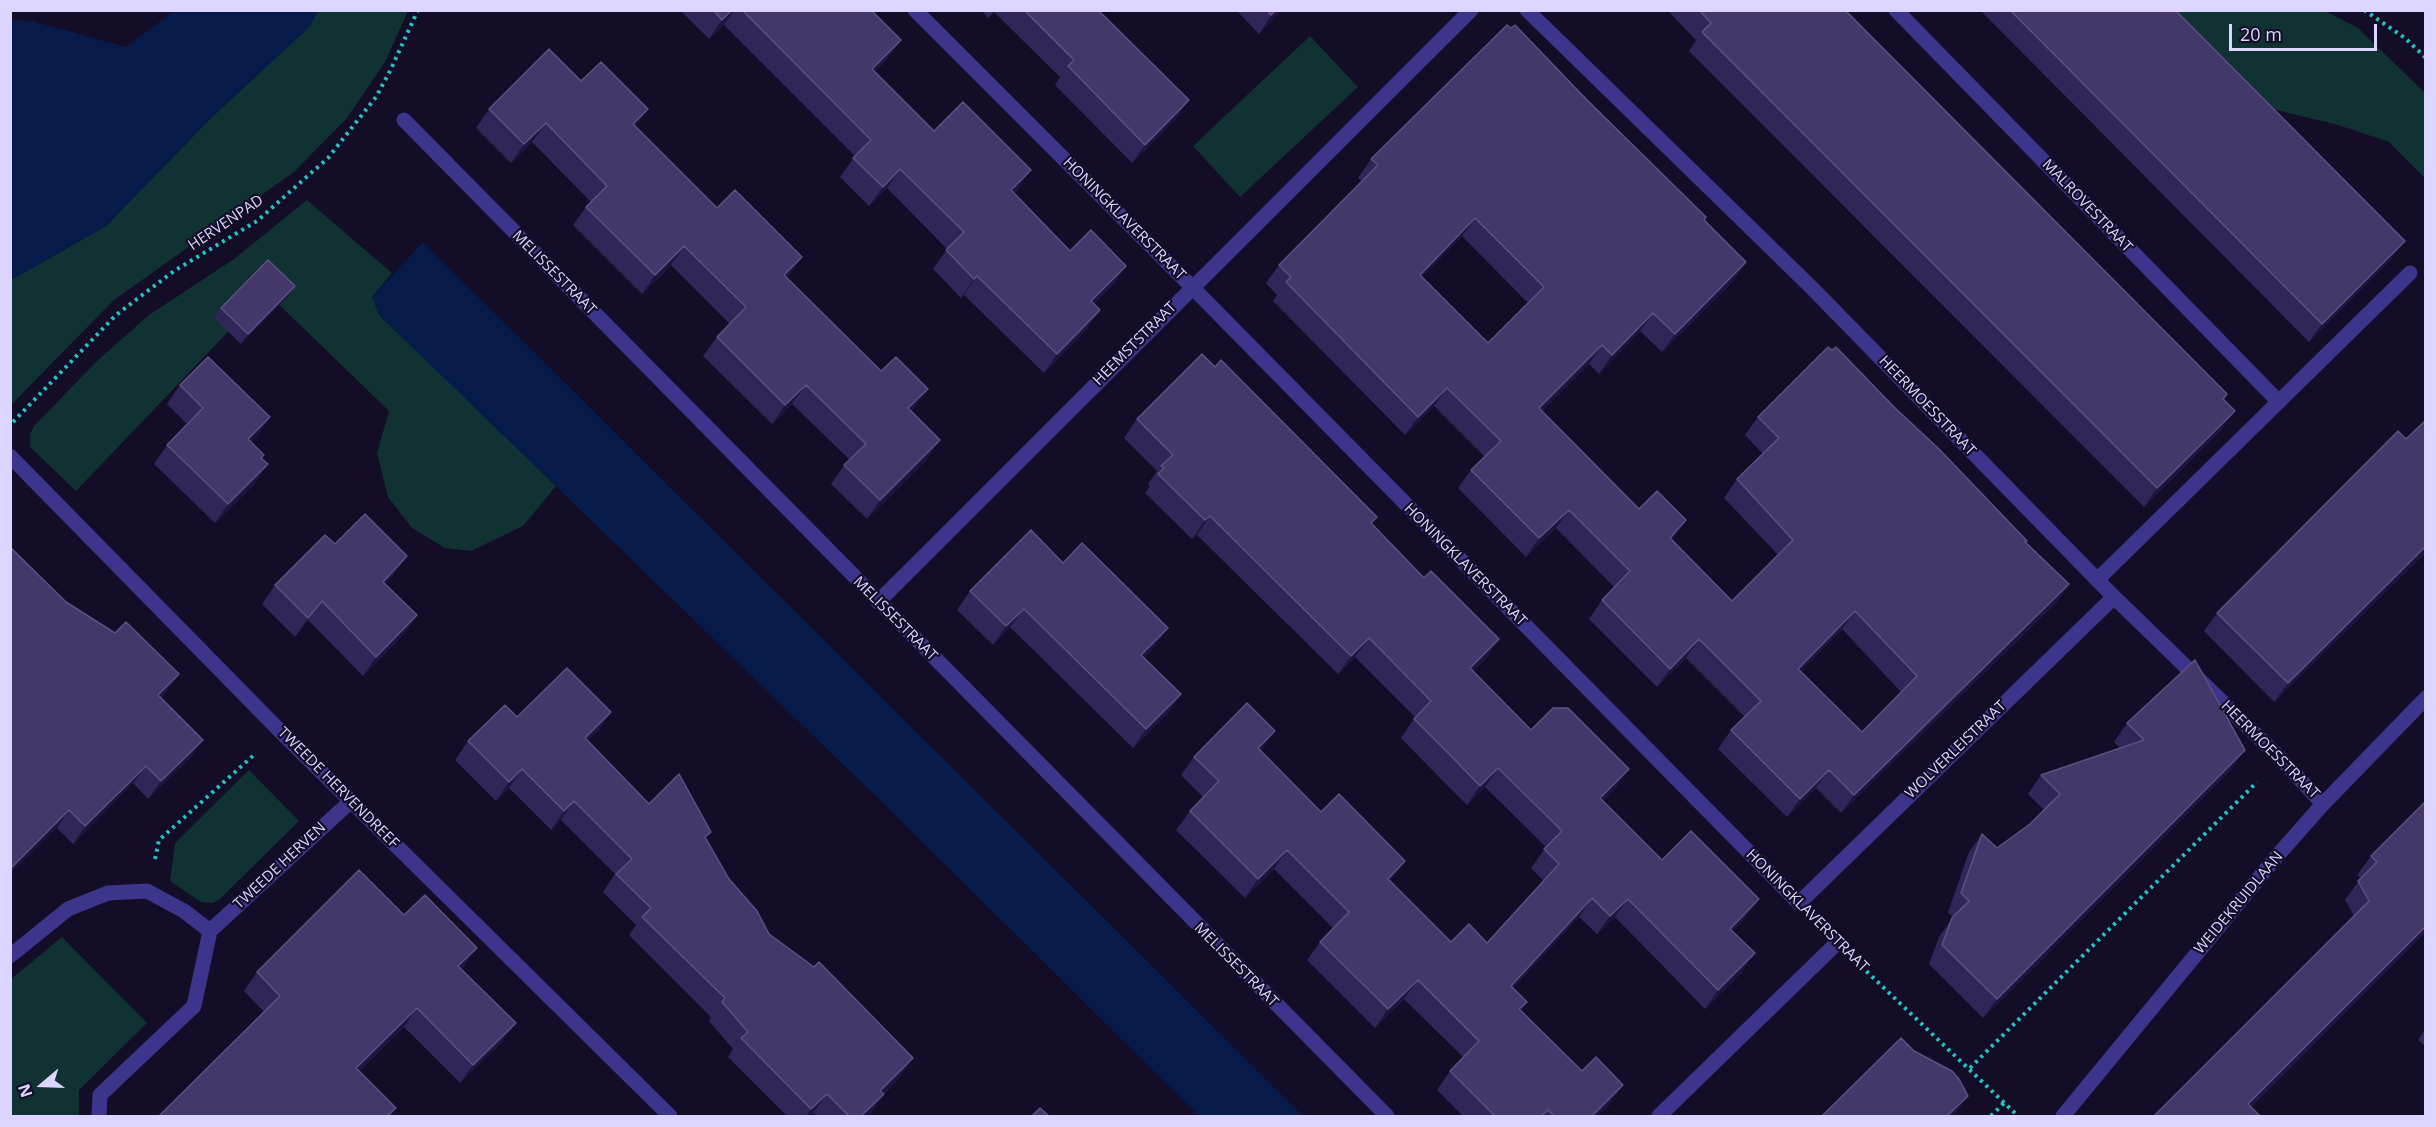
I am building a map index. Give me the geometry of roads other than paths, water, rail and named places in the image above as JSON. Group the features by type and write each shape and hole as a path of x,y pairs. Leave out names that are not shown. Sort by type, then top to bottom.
{"street":[{"name":"HONINGKLAVERSTRAAT","path":"915,10 1192,287 1799,903"},
{"name":"HEERMOESSTRAAT","path":"1527,10 1812,288 2097,580 2280,758 2323,804"},
{"name":"MALROVESTRAAT","path":"1896,10 2279,402"},
{"name":"HEEMSTSTRAAT","path":"878,602 1463,13"},
{"name":"MELISSESTRAAT","path":"404,120 1387,1116"},
{"path":"2097,580 2410,273"},
{"name":"TWEEDE HERVENDREEF","path":"10,456 280,731 670,1116"},
{"name":"WOLVERLEISTRAAT","path":"1799,903 2114,597"},
{"name":"WEIDEKRUIDLAAN","path":"2063,1116 2277,856 2323,804 2426,699"},
{"name":"TWEEDE HERVEN","path":"210,931 351,801"},
{"path":"10,956 68,909 108,892 147,891 184,911 210,931 194,1006 100,1095 99,1116"},
{"path":"1659,1116 1837,943"}],"water":[{"path":"174,11 318,11 309,27 211,118 106,226 11,280 11,20 32,21 126,47"},
{"path":"423,242 1303,1116 1199,1116 890,810 380,316 372,297"}]}
